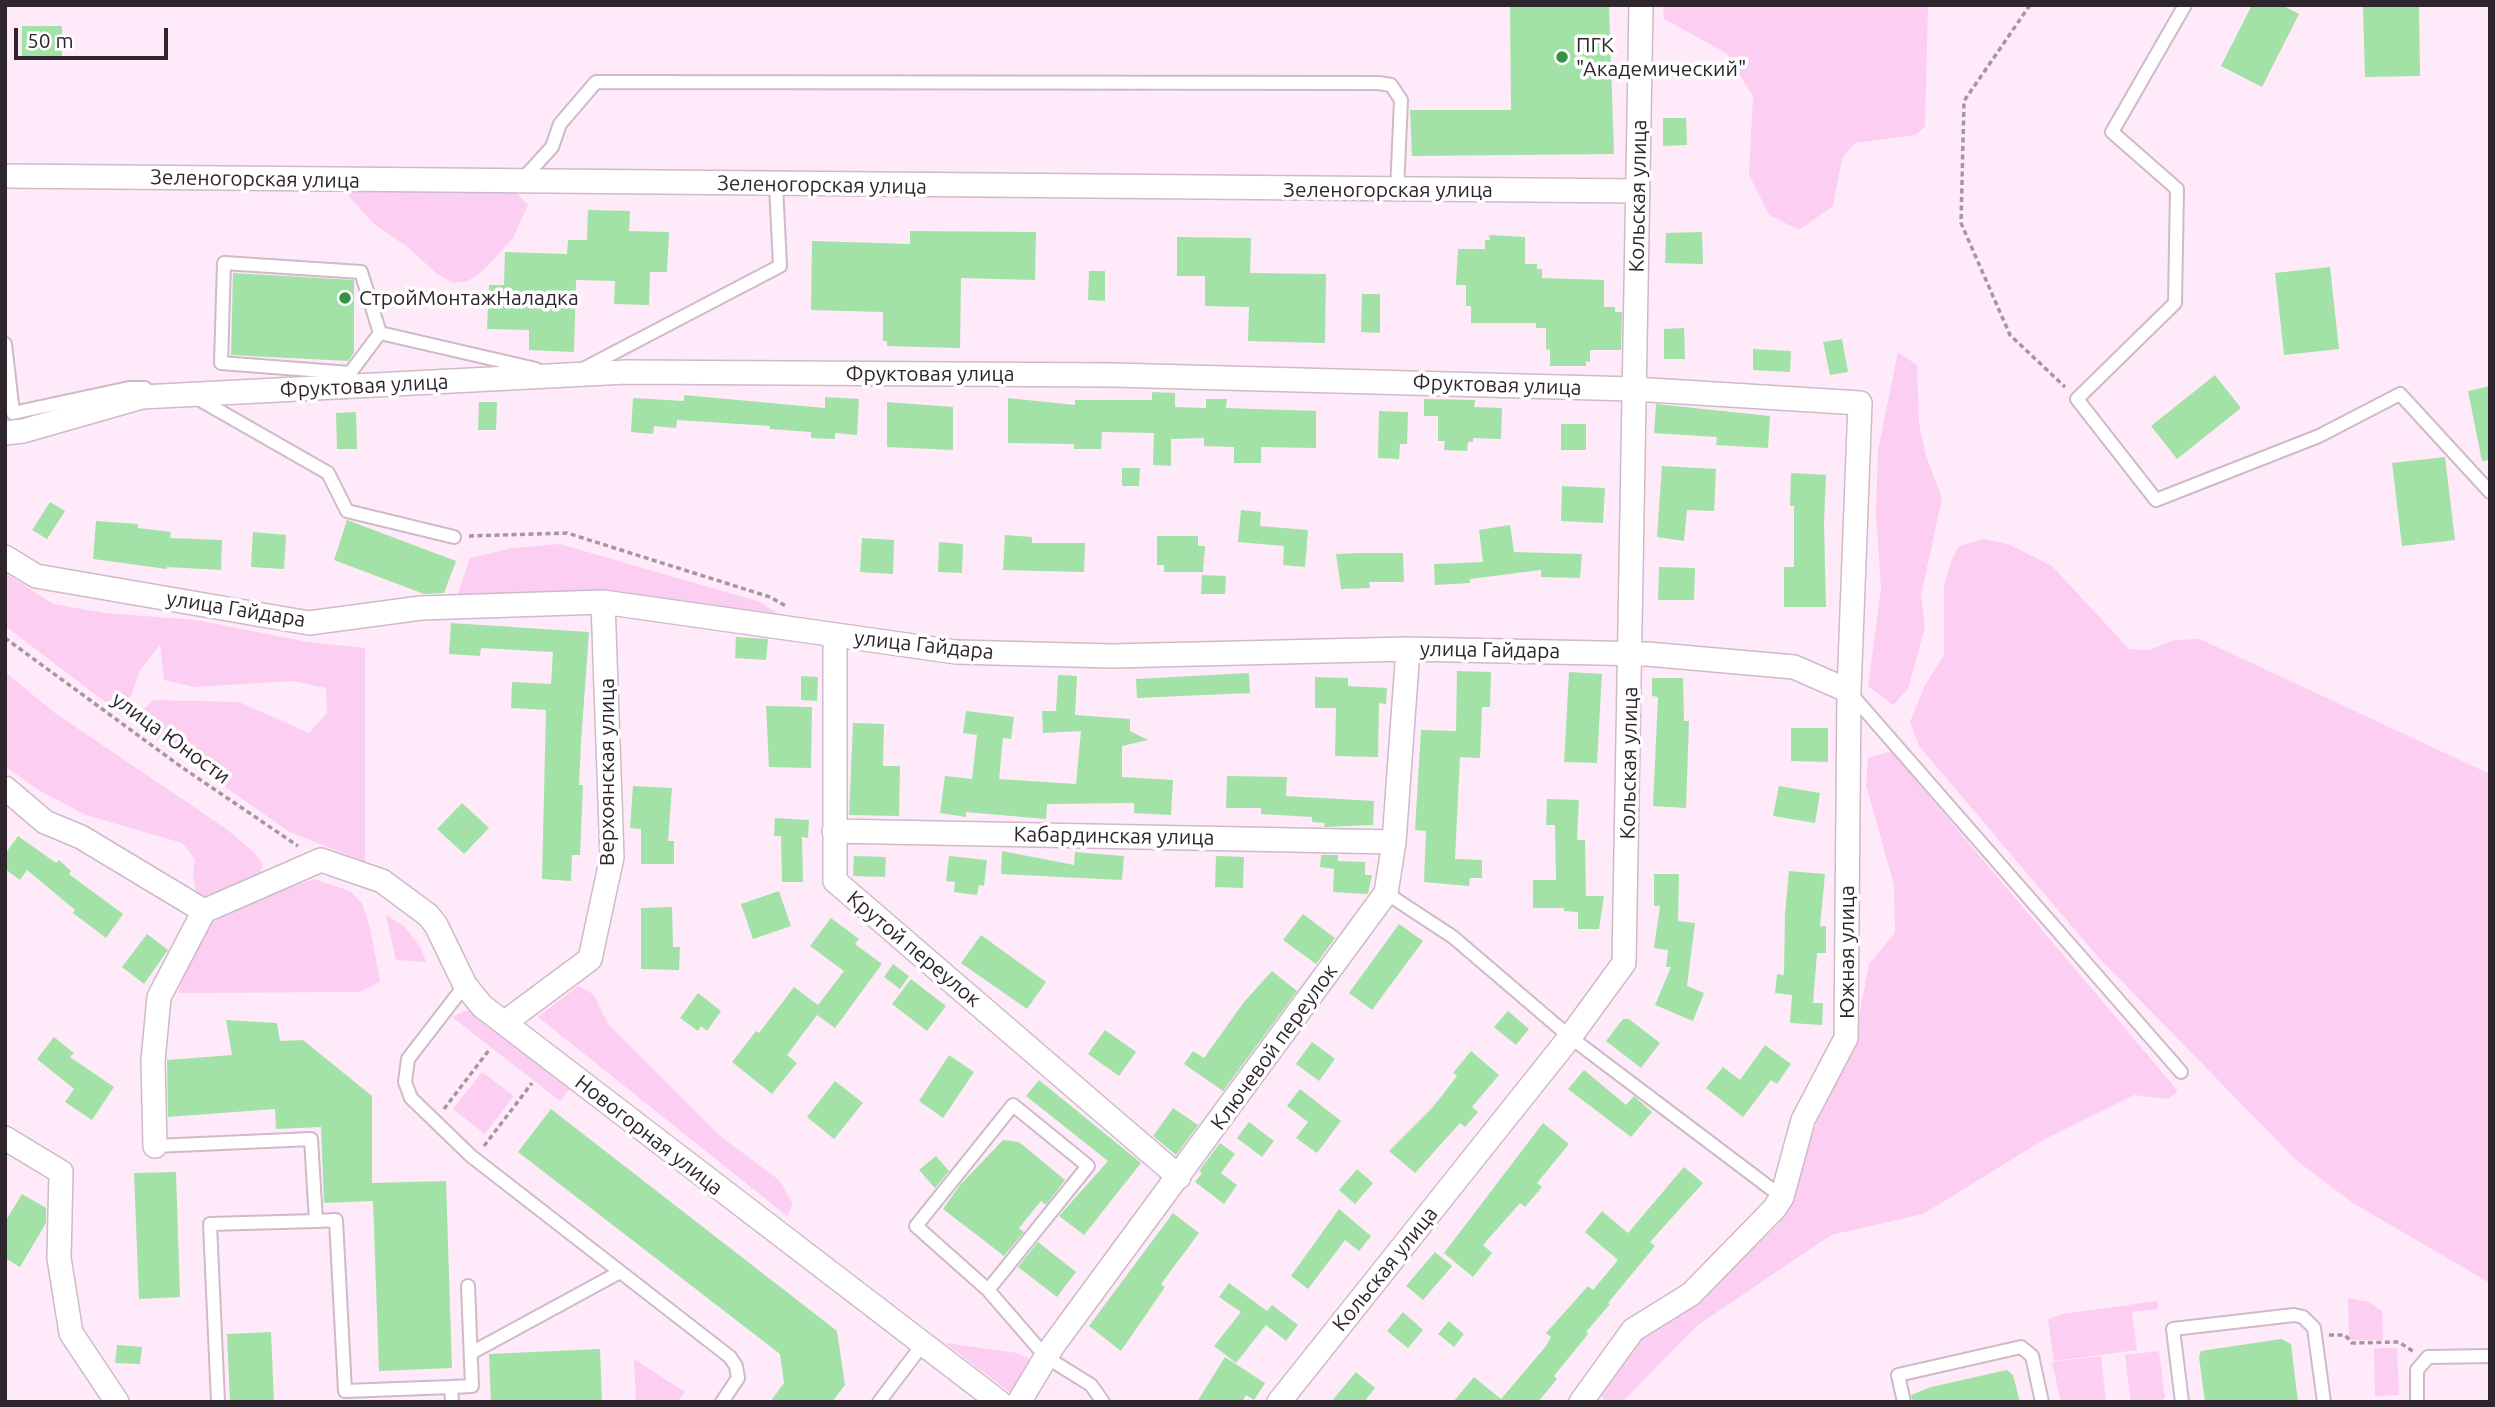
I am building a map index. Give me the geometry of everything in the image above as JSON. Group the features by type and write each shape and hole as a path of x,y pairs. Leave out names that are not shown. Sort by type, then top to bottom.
{"street":[{"name":"Кольская улица","path":"1279,1402 1570,1037 1624,963 1641,5"},
{"name":"Зеленогорская улица","path":"5,176 1397,191 1638,191"},
{"name":"Фруктовая улица","path":"5,433 23,431 142,397 640,372 1113,375 1634,389 1860,403"},
{"name":"Южная улица","path":"1581,1402 1633,1329 1691,1294 1766,1218 1782,1197 1802,1120 1846,1038 1849,691 1860,403"},
{"name":"улица Гайдара","path":"5,558 36,576 309,623 421,608 603,602 956,652 1113,656 1408,649 1631,653 1794,667 1849,691"},
{"name":"Верхоянская улица","path":"504,1023 590,959 612,857 603,602"},
{"name":"Крутой переулок","path":"835,636 835,881 1179,1177"},
{"name":"Ключевой переулок","path":"1020,1402 1046,1357 1387,893 1394,842 1408,649"},
{"path":"5,788 45,822 81,837 204,911"},
{"name":"Кабардинская улица","path":"834,831 1394,842"},
{"name":"Новогорная улица","path":"321,860 382,881 428,915 448,945 466,985 482,1006 999,1402"},
{"path":"155,1146 153,1061 159,997 204,911 321,860"},
{"path":"5,1138 61,1172 59,1258 71,1333 117,1402"}],"lane":[{"path":"2185,5 2112,132 2177,189 2175,303 2077,399 2156,500 2319,436 2400,394 2490,492"},
{"path":"521,182 552,147 560,124 596,82 1365,83 1391,85 1401,100 1397,191"},
{"path":"380,333 571,375 779,267 776,185"},
{"path":"350,373 221,363 224,263 361,272 380,333"},
{"path":"5,344 13,413 129,388 327,388 350,373 380,333"},
{"path":"192,395 328,473 347,511 454,537"},
{"path":"1849,691 2181,1072"},
{"path":"1387,893 1453,937 1570,1037 1782,1197"},
{"path":"466,985 408,1059 405,1082 411,1098 474,1159 734,1361 738,1372 737,1382 722,1402"},
{"path":"988,1290 1088,1166 1013,1105 916,1226 988,1290 1046,1357 1091,1385 1103,1402"},
{"path":"155,1146 311,1139 316,1221"},
{"path":"218,1402 210,1224 336,1220 345,1391 472,1386 468,1286"},
{"path":"471,1353 620,1272"},
{"path":"2182,1402 2173,1329 2294,1315 2310,1322 2316,1336 2324,1402"},
{"path":"879,1402 923,1344"},
{"path":"1904,1402 1898,1375 2021,1348 2032,1356 2042,1402"},
{"path":"2417,1402 2417,1370 2423,1360 2435,1356 2490,1356"},
{"path":"452,1387 452,1402"}],"path":[{"path":"2030,5 1964,101 1961,223 2010,335 2077,399"},
{"path":"454,537 567,533 770,597 792,610"},
{"name":"улица Юности","path":"5,638 190,773 321,860"},
{"path":"434,1121 489,1050"},
{"path":"474,1159 532,1083"},
{"path":"2316,1336 2345,1335 2351,1343 2399,1342 2423,1360"}],"shaded area":[{"path":"1663,5 1928,5 1925,126 1916,135 1855,143 1842,158 1833,206 1799,230 1769,215 1749,175 1753,96 1726,53 1664,19"},
{"path":"511,187 528,205 513,238 484,270 468,281 454,283 437,274 409,248 374,224 344,191"},
{"path":"1898,352 1917,365 1919,423 1925,453 1942,498 1921,595 1925,627 1908,689 1893,705 1868,686 1881,589 1876,513 1878,450"},
{"path":"1984,539 2008,544 2052,566 2129,649 2150,650 2174,640 2200,639 2490,774 2490,1283 2353,1203 2297,1161 2098,957 1919,746 1910,722 1925,685 1944,655 1944,586 1952,559 1959,546"},
{"path":"560,544 760,602 786,619 456,599 470,558 513,548"},
{"path":"5,573 53,604 105,613 196,620 308,642 365,648 365,862 288,831 138,726 139,713 154,700 239,702 309,733 327,713 326,688 292,681 194,687 164,680 160,645 140,670 124,716 5,626"},
{"path":"5,672 55,713 225,828 255,853 263,865 260,874 237,888 208,898 196,892 193,876 195,859 182,843 86,815 38,790 5,766"},
{"path":"1891,751 2178,1091 2168,1099 2134,1095 2045,1139 1923,1214 1831,1235 1698,1325 1622,1402 1606,1402 1598,1391 1631,1343 1685,1307 1779,1224 1808,1142 1854,1043 1869,964 1895,933 1894,885 1866,785 1868,758"},
{"path":"314,879 350,891 362,903 371,932 380,982 359,992 178,993 193,946 208,925 244,905"},
{"path":"386,915 404,926 421,948 426,962 396,960"},
{"path":"578,986 593,994 608,1024 719,1135 779,1180 793,1204 787,1216 538,1017"},
{"path":"465,1011 475,1011 573,1085 560,1101 452,1017"},
{"path":"482,1072 514,1096 485,1134 453,1109"},
{"path":"2348,1298 2369,1302 2382,1311 2383,1340 2349,1340"},
{"path":"2157,1301 2158,1309 2132,1312 2137,1350 2054,1361 2048,1319 2063,1314"},
{"path":"945,1343 1017,1353 1036,1362 1012,1394"},
{"path":"2374,1348 2397,1348 2399,1395 2375,1396"},
{"path":"2159,1351 2165,1398 2157,1402 2131,1402 2125,1355"},
{"path":"2101,1356 2106,1402 2061,1402 2052,1362"},
{"path":"634,1359 685,1392 678,1402 636,1402"}],"building":[{"name":"ПГК \"Академический\"","path":"1510,5 1609,5 1614,154 1412,156 1410,110 1511,110"},
{"path":"2252,5 2282,5 2299,14 2262,87 2221,66"},
{"path":"2363,5 2419,5 2420,76 2365,77"},
{"path":"22,26 62,26 62,60 22,60"},
{"path":"1663,118 1686,118 1687,145 1663,146"},
{"path":"588,210 630,211 629,231 669,232 667,272 650,272 649,305 614,304 615,281 576,280 574,352 529,350 529,330 487,329 489,285 504,285 505,252 567,254 568,240 587,240"},
{"path":"910,231 1036,232 1035,280 961,278 960,348 887,346 887,341 883,341 883,312 811,310 812,241 910,244"},
{"path":"1702,232 1703,264 1665,263 1666,233"},
{"path":"1489,235 1525,237 1525,264 1537,264 1537,269 1542,269 1542,278 1604,280 1604,307 1615,307 1615,312 1622,312 1621,350 1590,350 1590,362 1586,361 1586,366 1550,366 1550,349 1546,350 1546,328 1536,328 1536,323 1471,323 1471,306 1466,306 1466,285 1456,285 1458,249 1485,249 1485,240 1490,240"},
{"path":"1177,237 1251,238 1250,273 1326,274 1325,343 1248,341 1249,307 1205,306 1205,276 1177,276"},
{"path":"2330,267 2339,349 2284,355 2275,273"},
{"path":"1089,271 1105,271 1105,301 1088,300"},
{"path":"233,273 354,280 354,353 348,361 231,355"},
{"path":"1362,294 1380,294 1380,333 1361,332"},
{"path":"1684,328 1685,359 1664,359 1664,329"},
{"path":"1842,339 1848,372 1830,375 1823,342"},
{"path":"1753,349 1791,351 1790,372 1753,370"},
{"path":"2215,375 2241,408 2177,459 2151,426"},
{"path":"2490,386 2490,460 2482,461 2468,391"},
{"path":"1152,392 1175,393 1175,407 1206,408 1206,399 1227,399 1226,408 1316,411 1316,448 1261,447 1261,463 1234,463 1234,447 1204,446 1204,438 1171,439 1171,466 1153,465 1154,433 1102,432 1101,449 1074,449 1074,444 1008,443 1008,398 1075,405 1075,400 1152,400"},
{"path":"684,395 825,408 825,397 859,399 857,435 835,433 835,439 811,438 811,432 770,429 770,426 677,420 676,428 654,426 653,434 631,432 633,398 684,401"},
{"path":"1424,399 1475,400 1474,407 1502,408 1501,439 1473,438 1473,442 1468,442 1467,451 1444,450 1445,441 1438,441 1438,416 1424,416"},
{"path":"479,402 497,402 496,430 478,430"},
{"path":"887,402 953,407 953,450 887,447"},
{"path":"1656,404 1770,416 1768,448 1716,445 1717,437 1654,433"},
{"path":"1379,411 1408,412 1407,444 1400,444 1399,459 1378,458"},
{"path":"356,412 357,449 337,449 336,413"},
{"path":"1561,424 1586,424 1586,450 1561,450"},
{"path":"2445,457 2455,540 2402,546 2392,463"},
{"path":"1662,466 1716,469 1714,511 1687,510 1684,541 1657,537"},
{"path":"1122,468 1140,468 1139,486 1122,486"},
{"path":"1791,473 1826,475 1826,607 1784,607 1784,567 1794,567"},
{"path":"1562,486 1605,488 1603,523 1561,521"},
{"path":"50,502 65,511 47,539 32,530"},
{"path":"1241,510 1261,512 1260,526 1308,530 1305,567 1283,565 1284,546 1238,542"},
{"path":"347,520 456,561 444,593 424,594 334,560"},
{"path":"96,521 138,524 138,528 171,532 170,538 222,540 221,570 167,569 93,559"},
{"path":"1510,525 1514,552 1582,554 1580,578 1541,577 1541,570 1470,579 1470,583 1435,585 1434,564 1483,562 1479,530"},
{"path":"253,532 286,535 284,569 251,567"},
{"path":"1005,535 1032,537 1032,543 1085,543 1084,572 1003,570"},
{"path":"1157,536 1198,536 1198,546 1205,546 1203,572 1164,572 1164,565 1157,565"},
{"path":"862,538 894,540 893,574 860,572"},
{"path":"939,542 963,544 962,573 938,572"},
{"path":"1403,553 1404,582 1369,582 1370,588 1341,589 1336,554"},
{"path":"1659,567 1695,568 1694,600 1658,600"},
{"path":"1202,575 1226,576 1225,594 1201,594"},
{"path":"451,623 589,632 579,785 583,785 580,855 572,855 571,881 542,879 546,710 511,708 512,682 551,684 553,652 481,648 480,656 449,654"},
{"path":"736,637 768,639 766,660 735,658"},
{"path":"1457,671 1491,672 1490,707 1482,707 1480,758 1460,757 1455,859 1482,860 1482,878 1470,878 1469,886 1424,882 1426,831 1415,830 1421,730 1456,731"},
{"path":"1569,672 1602,674 1597,763 1564,762"},
{"path":"1249,673 1250,693 1137,698 1136,679"},
{"path":"1058,675 1077,676 1075,715 1130,719 1130,731 1148,740 1122,746 1122,777 1173,780 1171,815 1134,813 1134,803 1047,804 1046,819 966,812 966,817 940,813 945,776 972,779 977,735 963,733 966,711 1014,717 1011,739 1003,738 999,779 1076,784 1081,731 1043,733 1042,711 1056,711"},
{"path":"801,676 818,677 817,701 801,700"},
{"path":"1315,677 1348,678 1348,686 1387,688 1386,704 1379,703 1378,757 1335,756 1336,708 1315,708"},
{"path":"1652,678 1683,678 1684,721 1689,721 1686,808 1653,806 1658,697 1652,696"},
{"path":"766,706 812,707 811,768 769,767"},
{"path":"853,723 884,724 883,766 900,766 899,816 849,815"},
{"path":"1791,728 1828,728 1828,762 1791,761"},
{"path":"1227,776 1287,777 1286,796 1374,801 1373,825 1324,827 1325,823 1312,822 1312,817 1261,814 1261,808 1226,808"},
{"path":"633,786 672,788 668,841 674,841 674,864 641,864 641,829 630,828"},
{"path":"1779,786 1820,793 1815,823 1773,816"},
{"path":"1547,799 1579,800 1577,840 1585,840 1586,896 1604,896 1599,929 1578,929 1578,912 1564,911 1564,908 1533,908 1533,880 1556,880 1555,825 1546,825"},
{"path":"462,803 489,828 464,854 437,829"},
{"path":"775,818 809,820 808,838 802,837 803,882 782,882 781,836 774,836"},
{"path":"18,836 56,863 59,860 71,871 69,874 123,914 106,938 73,913 75,910 27,870 20,880 5,869 5,854"},
{"path":"1002,851 1074,865 1075,852 1124,856 1122,880 1001,874"},
{"path":"1321,855 1338,855 1338,861 1365,862 1365,875 1372,875 1368,894 1333,892 1334,869 1320,867"},
{"path":"854,856 886,857 885,877 853,876"},
{"path":"949,856 987,860 984,886 979,885 977,895 954,892 955,882 946,881"},
{"path":"1216,856 1244,857 1243,888 1215,887"},
{"path":"1789,871 1825,874 1820,926 1826,926 1826,953 1817,953 1813,1003 1823,1003 1822,1025 1790,1023 1792,995 1775,993 1777,974 1784,975"},
{"path":"1654,874 1679,874 1678,921 1695,923 1687,986 1704,993 1693,1021 1655,1005 1671,967 1666,967 1668,950 1654,948 1660,906 1654,906"},
{"path":"779,891 791,926 753,939 741,904"},
{"path":"672,907 673,947 680,947 679,970 641,969 641,908"},
{"path":"1303,914 1335,938 1316,964 1283,940"},
{"path":"831,918 859,939 855,944 882,964 835,1028 817,1015 787,1055 797,1063 772,1094 732,1062 756,1031 759,1033 794,987 818,1005 844,971 810,946"},
{"path":"1399,924 1423,941 1372,1010 1349,993"},
{"path":"147,934 168,950 144,984 122,967"},
{"path":"981,935 1046,982 1027,1009 961,963"},
{"path":"893,964 909,976 900,989 884,977"},
{"path":"1272,971 1297,991 1223,1091 1184,1064 1193,1051 1204,1058 1244,1002"},
{"path":"911,979 946,1006 927,1031 892,1004"},
{"path":"698,993 721,1011 707,1031 701,1026 698,1031 680,1018"},
{"path":"1508,1011 1529,1029 1516,1045 1494,1027"},
{"path":"1623,1019 1629,1019 1660,1043 1641,1068 1606,1041"},
{"path":"226,1020 277,1023 280,1041 303,1040 372,1096 372,1183 446,1181 452,1368 379,1371 373,1201 324,1203 321,1127 276,1129 275,1109 168,1117 167,1060 232,1055"},
{"path":"1105,1030 1136,1052 1119,1076 1088,1054"},
{"path":"54,1037 74,1053 70,1057 114,1087 92,1120 65,1102 74,1089 37,1059"},
{"path":"1312,1042 1335,1059 1319,1081 1296,1064"},
{"path":"1765,1045 1791,1064 1777,1084 1771,1080 1743,1117 1706,1088 1723,1067 1740,1080"},
{"path":"1471,1051 1499,1075 1472,1107 1478,1112 1465,1127 1460,1123 1415,1173 1389,1151 1433,1107 1457,1076 1453,1073"},
{"path":"949,1055 974,1072 943,1118 919,1101"},
{"path":"1584,1070 1626,1105 1634,1096 1652,1112 1631,1137 1568,1089"},
{"path":"1039,1080 1141,1163 1084,1235 1059,1216 1108,1161 1026,1096"},
{"path":"835,1081 863,1103 834,1139 807,1117"},
{"path":"1300,1089 1341,1121 1317,1153 1296,1138 1308,1122 1287,1106"},
{"path":"1173,1108 1198,1125 1176,1155 1153,1136"},
{"path":"551,1109 837,1331 845,1385 832,1402 770,1402 784,1383 780,1354 518,1152"},
{"path":"1249,1122 1274,1141 1262,1157 1237,1138"},
{"path":"1543,1123 1569,1144 1537,1183 1542,1187 1525,1207 1520,1203 1483,1245 1492,1253 1473,1277 1444,1253"},
{"path":"1003,1140 1019,1142 1065,1180 1046,1205 1041,1201 1019,1228 1024,1232 1004,1256 943,1209 960,1185"},
{"path":"1220,1143 1235,1154 1221,1173 1237,1185 1224,1204 1195,1182 1202,1173 1199,1171"},
{"path":"936,1156 949,1171 935,1188 919,1170"},
{"path":"1684,1167 1703,1183 1650,1242 1655,1246 1586,1332 1588,1334 1554,1376 1557,1379 1538,1402 1453,1402 1474,1377 1501,1399 1546,1346 1551,1337 1546,1333 1588,1286 1593,1290 1618,1260 1585,1232 1602,1211 1628,1233"},
{"path":"1357,1169 1373,1183 1355,1204 1339,1190"},
{"path":"176,1172 180,1297 139,1299 134,1173"},
{"path":"22,1194 46,1208 46,1223 20,1267 5,1258 5,1222"},
{"path":"1339,1209 1371,1236 1359,1251 1345,1240 1308,1289 1291,1276"},
{"path":"1173,1213 1199,1233 1161,1284 1165,1287 1121,1351 1089,1326"},
{"path":"1038,1242 1076,1272 1057,1297 1018,1267"},
{"path":"1435,1252 1452,1266 1423,1300 1406,1286"},
{"path":"1229,1283 1267,1311 1272,1305 1298,1325 1286,1341 1266,1325 1236,1363 1214,1346 1241,1312 1219,1297"},
{"path":"1403,1312 1423,1330 1408,1348 1387,1331"},
{"path":"1449,1321 1464,1334 1454,1347 1438,1334"},
{"path":"271,1332 274,1402 230,1402 227,1334"},
{"path":"2281,1339 2291,1344 2298,1402 2205,1402 2199,1357 2201,1351"},
{"path":"117,1345 142,1347 140,1364 115,1363"},
{"path":"600,1349 602,1402 491,1402 489,1354"},
{"path":"1225,1357 1265,1383 1254,1400 1246,1395 1242,1402 1197,1402"},
{"path":"2007,1370 2013,1375 2020,1402 1913,1402 1911,1395 1931,1387"},
{"path":"1356,1372 1375,1388 1364,1402 1331,1402"}],"place":[{"name":"ПГК \"Академический\"","path":"1562,57"},
{"name":"СтройМонтажНаладка","path":"345,298"}]}
